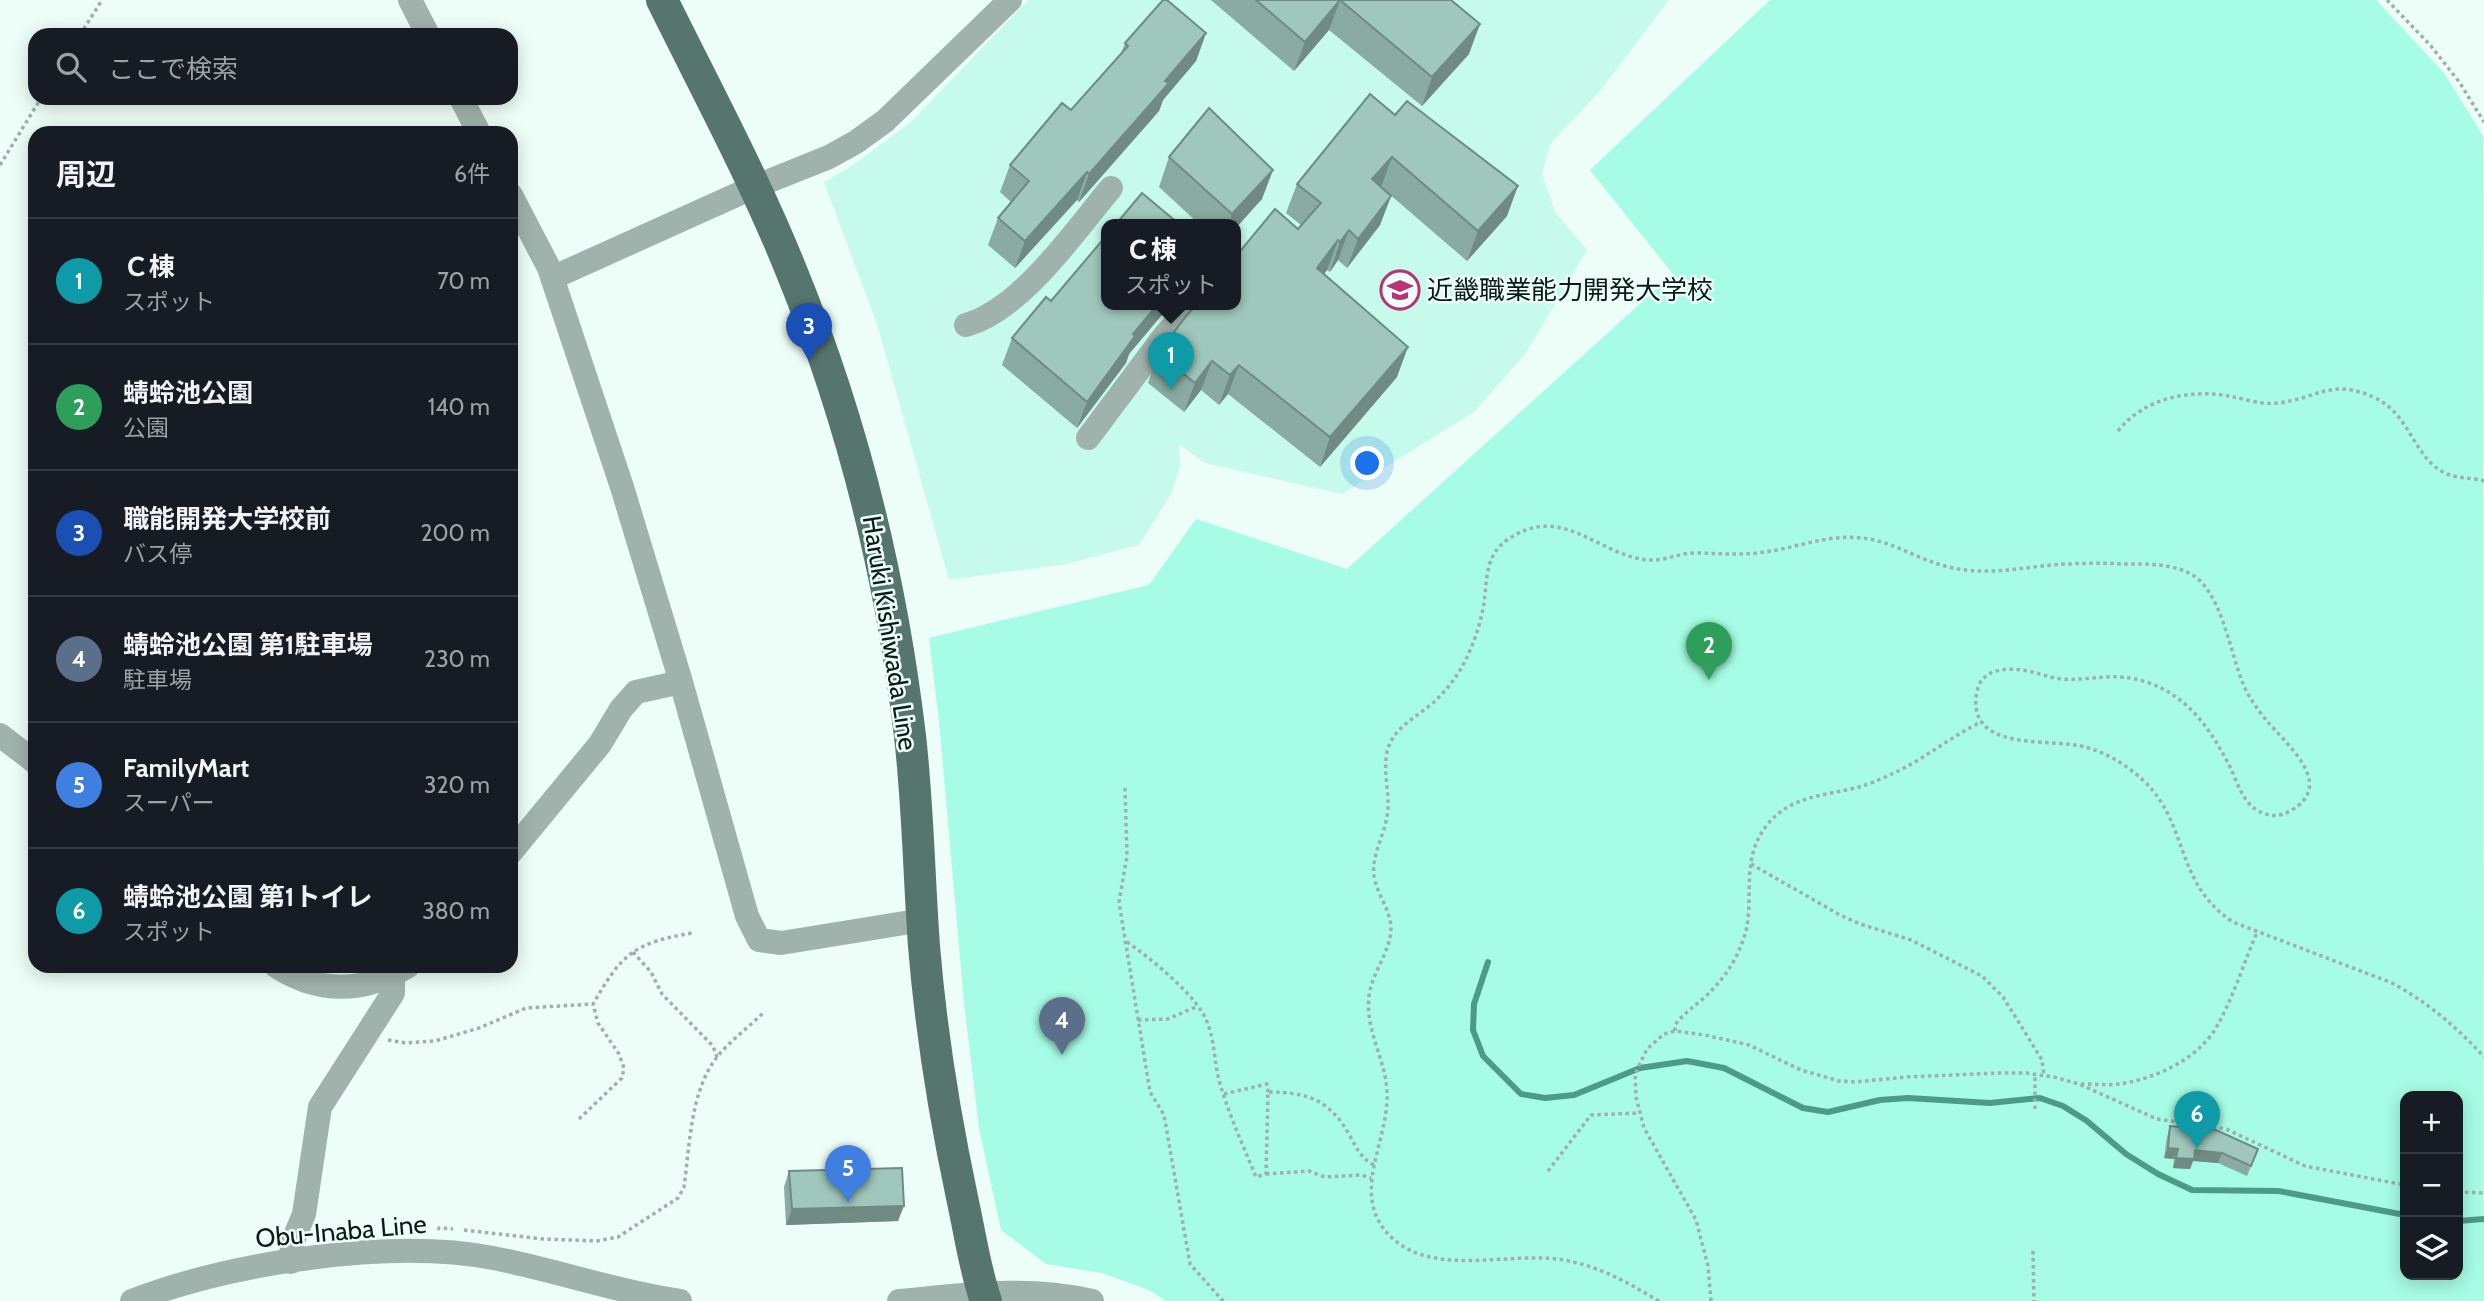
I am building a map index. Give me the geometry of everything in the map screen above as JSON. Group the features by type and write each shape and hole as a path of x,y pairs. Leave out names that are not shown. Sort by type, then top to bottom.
{"main road":[{"name":"Haruki Kishiwada Line","path":"662,0 754,187 807,309 853,446 869,505 883,564 910,737 934,1043 951,1149 985,1297"}],"street":[{"path":"410,0 424,28"},
{"path":"552,278 754,187 829,157 866,135 885,121 1010,0"},
{"path":"465,105 475,126"},
{"path":"966,325 984,320 1032,281 1111,188"},
{"path":"518,209 552,278 622,487 747,916 759,940 781,943 923,920"},
{"path":"1088,438 1165,335 1188,310"},
{"path":"518,844 600,744 621,709 636,692 681,682"},
{"path":"0,735 28,757"},
{"path":"287,973 303,980 341,989 366,985 395,973"},
{"path":"291,1262 292,1243 304,1214 320,1107 393,993 399,973"},
{"name":"Obu-Inaba Line","path":"132,1301 172,1286 291,1262 376,1252 433,1252 492,1258 643,1296 680,1301"},
{"path":"899,1301 1040,1292 1092,1301"}],"path":[{"path":"84,28 102,0"},
{"path":"2387,0 2431,46 2460,83 2484,122"},
{"path":"0,165 37,105"},
{"path":"2118,431 2137,411 2164,400 2215,394 2276,404 2317,392 2344,388 2379,399 2391,409 2409,428 2421,452 2441,471 2453,476 2484,481"},
{"path":"1659,1301 1624,1279 1566,1260 1512,1257 1450,1260 1416,1254 1387,1233 1373,1208 1371,1178 1387,1105 1387,1088 1370,1030 1368,1000 1371,983 1389,940 1391,926 1388,911 1376,886 1374,872 1375,856 1384,831 1388,804 1386,758 1393,737 1402,726 1439,697 1463,666 1481,619 1487,573 1496,550 1507,539 1537,527 1568,529 1619,552 1650,560 1695,553 1755,554 1815,540 1845,537 1882,542 1900,547 1931,562 1976,571 2067,564 2168,565 2201,580 2211,593 2246,690 2261,714 2305,766 2310,787 2305,799 2285,814 2273,816 2254,809 2244,797 2208,730 2186,703 2155,685 2119,675 2057,679 2013,669 1989,673 1981,681 1975,702 1981,722 1993,733 2006,738 2082,745 2123,763 2154,792 2166,809 2187,865 2217,912 2233,922 2414,995 2444,1018 2484,1058"},
{"path":"1675,1031 1675,1025 1682,1015 1720,982 1742,945 1746,932 1753,851 1766,827 1783,809 1806,797 1860,786 1889,776 1981,722"},
{"path":"1125,788 1127,856 1119,902 1150,1092 1164,1115 1190,1264 1223,1301"},
{"path":"1751,864 1860,925 1911,940 1982,976 2003,997 2042,1060 2044,1075"},
{"path":"2079,1084 2111,1085 2143,1079 2160,1073 2191,1055 2205,1043 2216,1027 2257,932"},
{"path":"579,1119 622,1078 624,1068 619,1054 598,1023 593,1004 614,968 633,952 660,939 692,933"},
{"path":"1126,942 1160,969 1198,1006 1213,1036 1224,1094 1256,1177 1309,1171 1325,1177 1361,1175 1371,1178"},
{"path":"633,952 651,972 662,994 713,1046 717,1058"},
{"path":"365,1037 406,1043 435,1041 479,1028 526,1008 593,1004"},
{"path":"1138,1020 1168,1019 1198,1006"},
{"path":"433,1252 439,1227 543,1239 597,1241 618,1237 678,1198 684,1186 696,1102 701,1085 717,1058 764,1012"},
{"path":"1711,1301 1708,1266 1696,1220 1644,1128 1634,1083 1640,1062 1653,1042 1664,1034 1675,1031 1749,1045 1801,1070 1839,1081 1944,1074 2044,1075 2079,1084 2157,1119 2226,1129 2305,1166 2400,1184"},
{"path":"2035,1074 2035,1109"},
{"path":"1224,1094 1267,1084 1266,1174"},
{"path":"1268,1092 1303,1095 1326,1106 1337,1116 1363,1159 1374,1165"},
{"path":"1548,1171 1591,1115 1639,1113"},
{"path":"2463,1192 2484,1193"},
{"path":"2033,1251 2034,1301"}],"shaded area":[{"name":"近畿職業能力開発大学校","path":"1028,0 1669,0 1599,92 1550,144 1542,174 1555,212 1587,250 1526,353 1474,412 1342,494 1205,463 1179,444 1180,467 1171,494 1139,545 1066,564 949,580 878,327 824,182 852,166 911,122"},
{"path":"1770,0 2376,0 2444,73 2483,136 2484,1301 1166,1301 1149,1290 1102,1273 1046,1264 1001,1230 979,1128 964,1003 929,638 1149,585 1196,519 1347,569 1673,274 1590,170"}],"building":[{"path":"1163,0 1167,0 1206,33 1165,81 1169,83 1089,174 1087,172 1025,241 998,218 1029,181 1010,165 1062,103 1071,110 1128,46 1125,43"},
{"path":"1256,0 1340,0 1305,42"},
{"path":"1340,0 1451,0 1480,24 1432,77"},
{"path":"1370,94 1395,115 1407,101 1518,186 1478,231 1392,157 1372,179 1391,196 1358,239 1349,230 1317,268 1408,347 1330,437 1239,365 1230,375 1212,361 1195,383 1158,353 1192,310 1241,310 1241,250 1275,209 1298,229 1321,203 1297,184"},
{"path":"1209,108 1273,170 1232,214 1169,157"},
{"path":"1142,193 1173,219 1120,219"},
{"path":"1101,242 1101,310 1153,310 1133,334 1135,336 1087,402 1012,338 1046,297 1051,301"},
{"path":"2170,1126 2216,1130 2258,1149 2251,1166 2222,1153 2195,1150 2194,1159 2176,1158 2178,1149 2168,1148"},
{"path":"902,1168 904,1206 792,1209 789,1171"}],"waterway":[{"path":"1488,962 1474,1004 1473,1030 1483,1056 1521,1094 1545,1098 1574,1095 1640,1068 1687,1061 1724,1068 1803,1108 1828,1112 1880,1100 1908,1098 1990,1103 2040,1098 2063,1106 2087,1121 2126,1154 2158,1174 2192,1190 2279,1191 2400,1214"},
{"path":"2463,1221 2484,1219"}],"place":[{"name":"近畿職業能力開発大学校","path":"1400,290"},
{"name":"職能開発大学校前","path":"809,361"},
{"name":"Ｃ棟","path":"1171,390"},
{"name":"蜻蛉池公園","path":"1709,680"},
{"name":"蜻蛉池公園 第1駐車場","path":"1062,1055"},
{"name":"蜻蛉池公園 第1トイレ","path":"2197,1149"},
{"name":"FamilyMart","path":"848,1203"}]}
